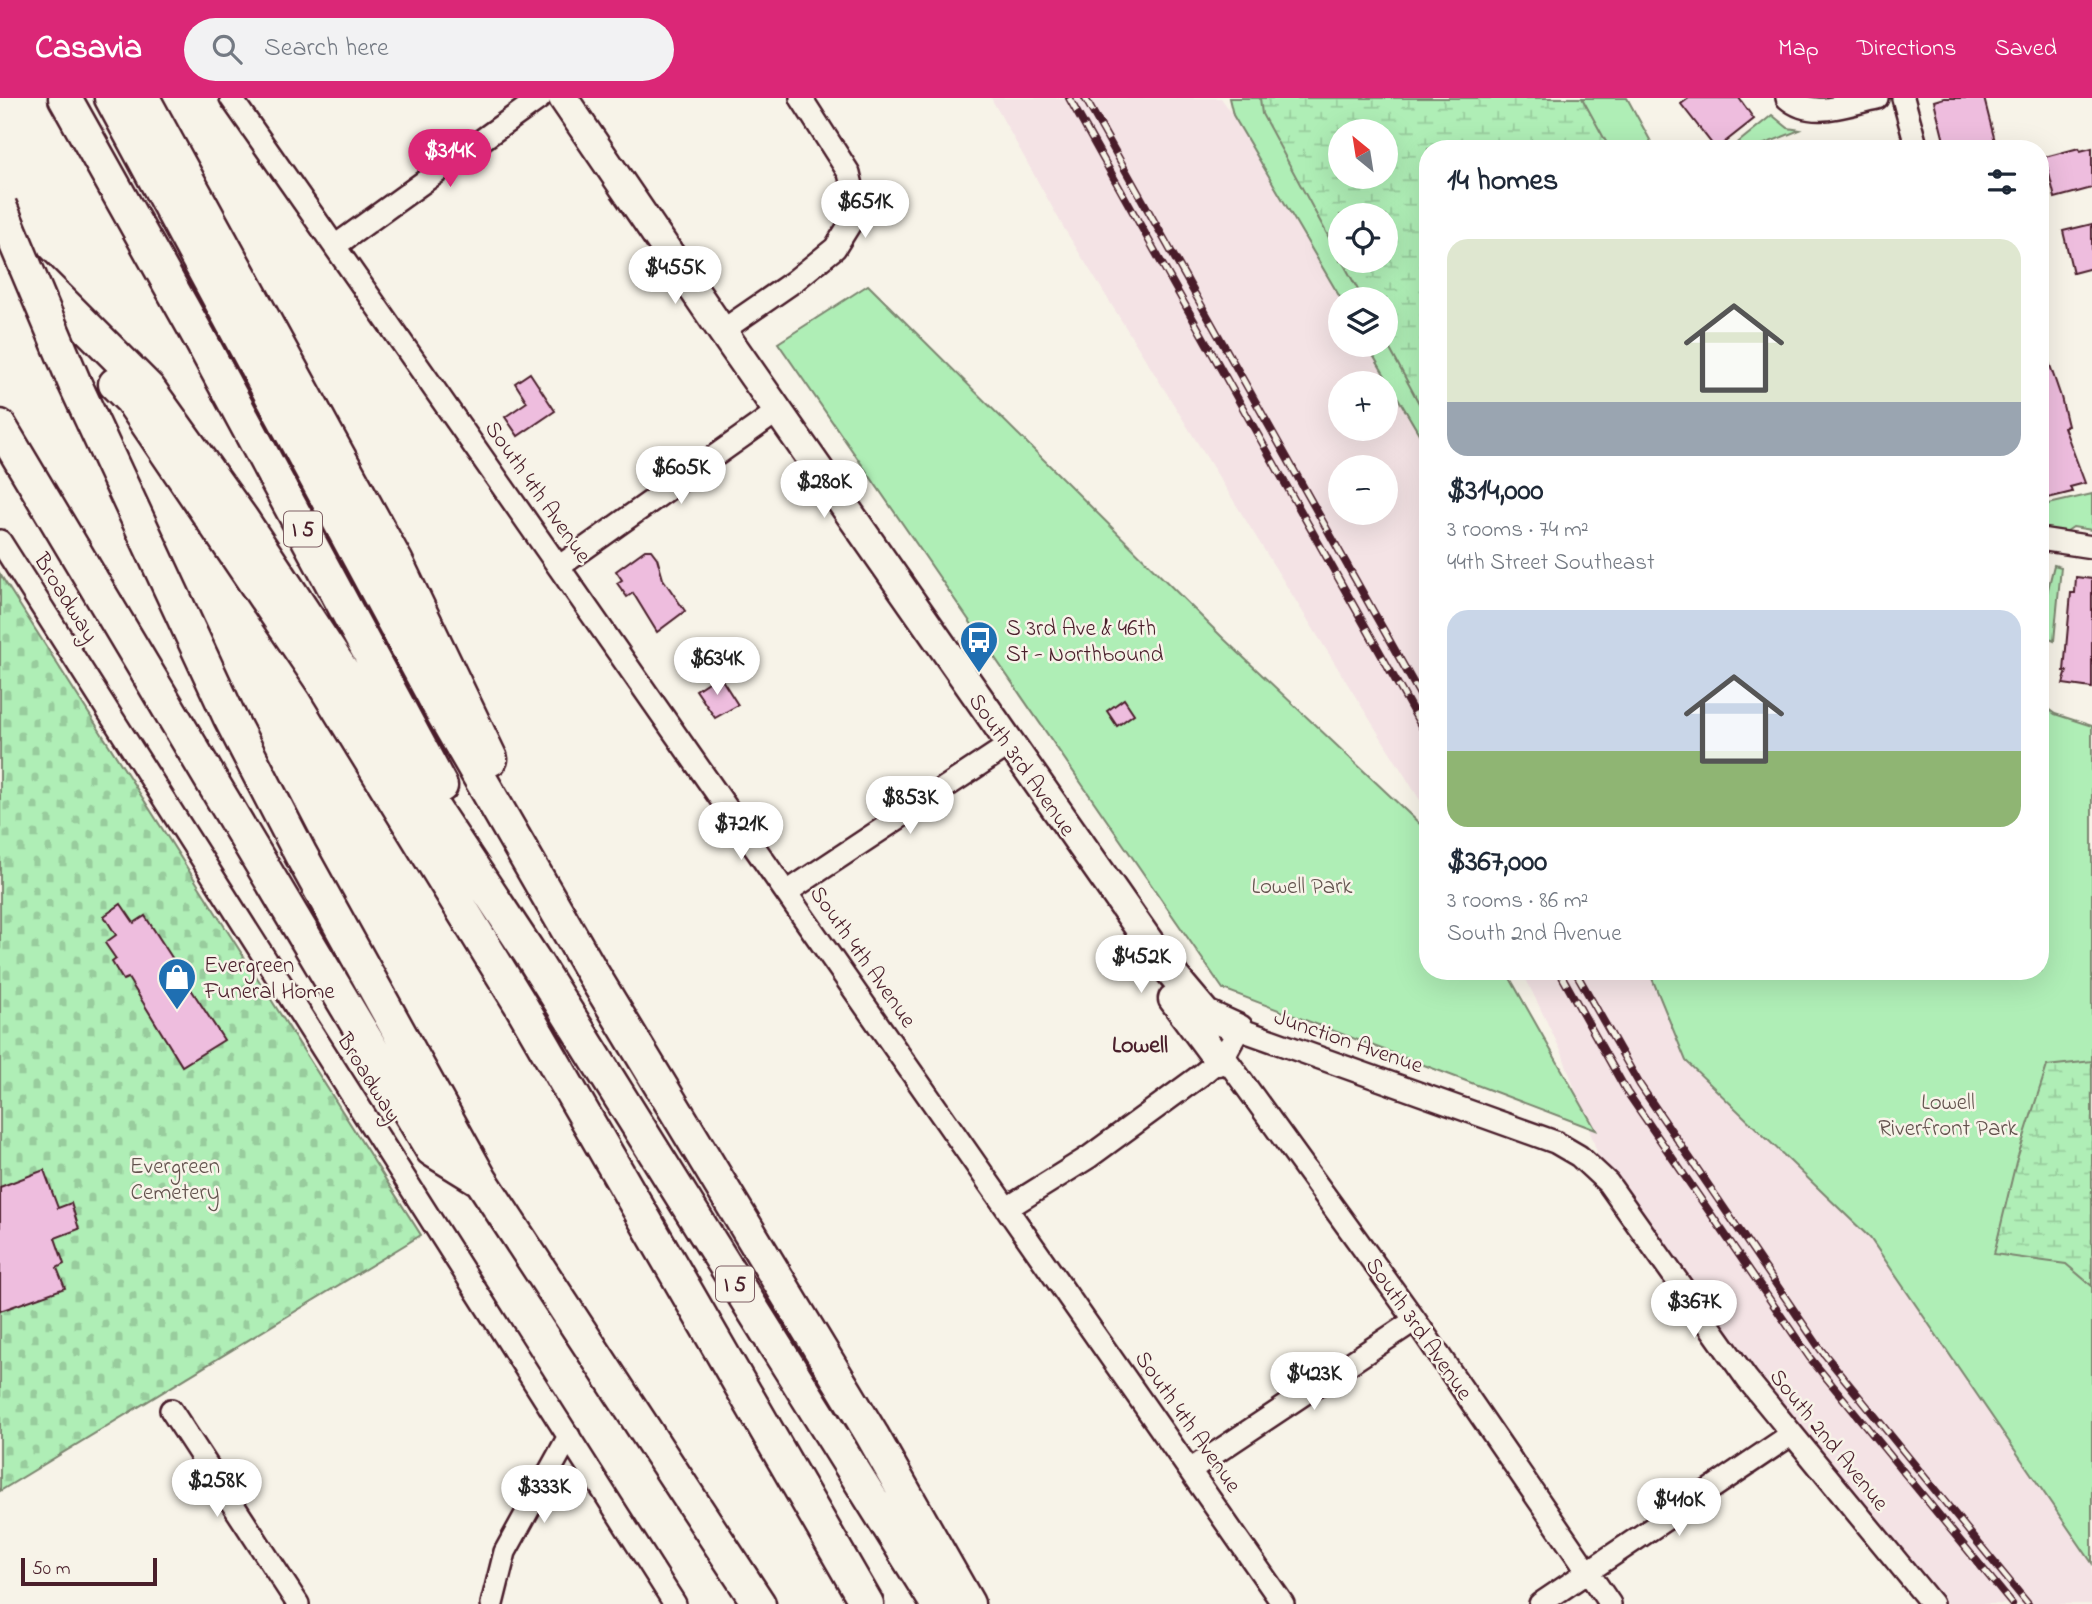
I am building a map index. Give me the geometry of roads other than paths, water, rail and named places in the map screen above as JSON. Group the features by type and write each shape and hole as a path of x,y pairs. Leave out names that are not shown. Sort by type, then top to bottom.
{"highway":[{"name":"I 5","path":"65,98 199,337 536,963 937,1604"},
{"path":"111,98 443,713 593,974 865,1423 968,1604"},
{"path":"143,98 396,561 593,974"},
{"path":"0,206 75,384 230,718 301,855 481,1180 759,1604"},
{"path":"0,241 149,389 242,519 536,963"},
{"path":"0,269 131,400 324,685 519,1002 867,1604"},
{"path":"0,426 432,1150 481,1180"}],"main road":[{"name":"South 3rd Avenue","path":"563,98 1009,745 1168,969 1206,1014 1240,1029"},
{"path":"1116,895 1160,978 1221,1059"}],"street":[{"name":"South 4th Avenue","path":"231,98 1009,1207 1283,1604"},
{"path":"335,246 540,98"},
{"path":"722,331 793,282 835,248 858,211 849,173 802,98"},
{"path":"1787,98 1801,109 1819,110 1877,98"},
{"path":"1903,98 1915,140"},
{"path":"560,566 778,411"},
{"path":"2049,540 2092,547"},
{"name":"Broadway","path":"0,541 675,1604"},
{"path":"787,892 1009,745"},
{"path":"1009,1207 1089,1157 1221,1059 1240,1029"},
{"name":"Junction Avenue","path":"1240,1029 1441,1100"},
{"name":"South 3rd Avenue","path":"1221,1059 1415,1320 1610,1604"},
{"name":"South 2nd Avenue","path":"1441,1100 1555,1142 1580,1156 1608,1183 1747,1380 1932,1604"},
{"path":"1190,1469 1415,1320"},
{"path":"171,1410 298,1604"},
{"path":"1540,1604 1792,1434"},
{"path":"492,1604 505,1552 569,1436"}],"railway":[{"path":"1069,98 1419,722"},
{"path":"1085,98 1419,693"},
{"path":"1564,980 1627,1092 1810,1358 2012,1604"},
{"path":"1580,980 1640,1085 1821,1350 2028,1604"}],"place":[{"name":"S 3rd Ave & 46th St - Northbound","path":"979,674"},
{"name":"Evergreen Funeral Home","path":"177,1011"}],"district":[{"name":"Lowell","path":"1140,1044"}],"park label":[{"name":"Lowell Park","path":"1302,885"},
{"name":"Lowell Riverfront Park","path":"1948,1114"},
{"name":"Evergreen Cemetery","path":"175,1178"}]}
